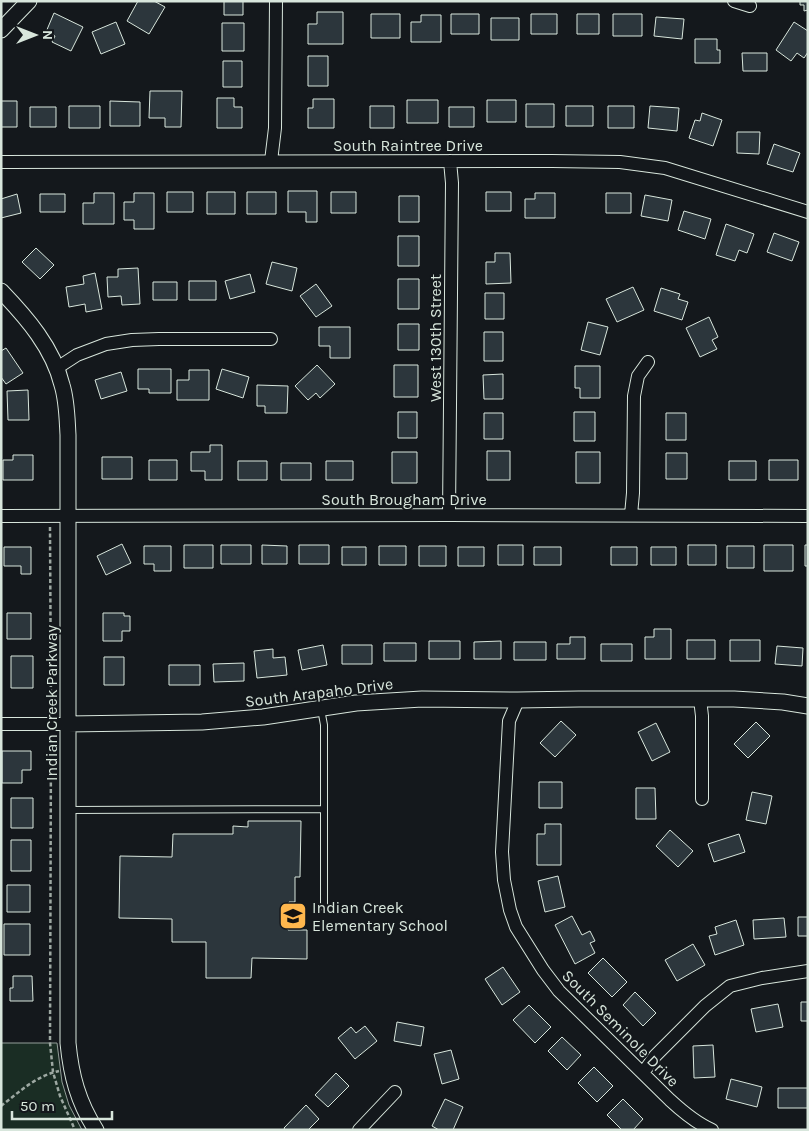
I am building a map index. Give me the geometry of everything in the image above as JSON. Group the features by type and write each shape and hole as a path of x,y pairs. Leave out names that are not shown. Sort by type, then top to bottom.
{"street":[{"path":"1,30 29,1"},
{"path":"271,161 275,128 276,1"},
{"path":"734,1 750,6"},
{"name":"West 130th Street","path":"449,515 452,192 450,161"},
{"name":"South Raintree Drive","path":"1,162 620,162 665,168 808,212"},
{"name":"Indian Creek Parkway","path":"1,291 30,323 44,343 57,368 66,403 68,435 68,1043 75,1087 87,1116 96,1130"},
{"path":"57,368 77,355 106,344 132,340 270,339"},
{"path":"631,515 634,396 638,376 648,362"},
{"name":"South Brougham Drive","path":"1,516 808,516"},
{"name":"South Arapaho Drive","path":"1,724 202,722 263,717 356,702 422,699 734,698 808,706"},
{"path":"700,699 702,716 702,798"},
{"name":"South Seminole Drive","path":"518,700 509,721 502,852 504,880 510,910 516,927 542,970 559,991 682,1112 712,1130"},
{"path":"643,1073 655,1056 699,1012 730,986 762,978 808,971"},
{"path":"359,1130 395,1092"}],"lane":[{"path":"321,708 324,725 324,907"},
{"path":"68,810 324,809"}],"path":[{"path":"50,516 50,1043 53,1072 60,1096 75,1130"},
{"path":"1,1106 34,1080 53,1072 71,1068"}],"green space":[{"path":"1,1043 57,1043 62,1082 69,1105 82,1130 1,1130"}],"building":[{"path":"138,1 154,1 165,7 149,34 127,21"},
{"path":"224,1 243,1 243,15 224,15"},
{"path":"800,1 808,1 808,10 804,11 804,5 800,5"},
{"path":"317,12 343,12 343,44 308,44 308,24 317,24"},
{"path":"54,13 83,27 71,51 52,42 55,36 46,32"},
{"path":"371,14 400,14 400,38 371,38"},
{"path":"451,14 479,14 479,34 451,34"},
{"path":"531,14 557,14 557,34 531,34"},
{"path":"577,14 599,14 599,34 577,34"},
{"path":"613,14 642,14 642,36 613,36"},
{"path":"421,15 441,15 441,42 411,42 411,22 421,22"},
{"path":"656,17 684,19 682,39 654,36"},
{"path":"491,18 519,18 519,40 491,40"},
{"path":"116,22 125,44 101,54 92,32"},
{"path":"794,22 808,31 808,52 804,58 797,53 791,61 776,50"},
{"path":"222,23 244,23 244,51 222,51"},
{"path":"695,39 717,39 717,50 720,50 720,63 695,63"},
{"path":"742,53 767,53 767,71 743,71"},
{"path":"308,56 328,56 328,86 308,86"},
{"path":"223,61 242,61 242,87 223,87"},
{"path":"150,91 182,91 181,127 165,127 165,118 149,118"},
{"path":"217,98 234,98 234,107 242,107 242,128 217,128"},
{"path":"313,99 334,99 334,128 308,128 308,108 313,108"},
{"path":"407,100 438,100 438,123 407,123"},
{"path":"487,100 516,100 516,122 487,122"},
{"path":"1,101 17,101 17,127 1,127"},
{"path":"110,101 140,102 140,126 110,126"},
{"path":"526,104 554,104 554,127 526,127"},
{"path":"69,106 100,106 100,128 69,128"},
{"path":"370,106 394,106 394,128 370,128"},
{"path":"566,106 593,106 593,126 566,126"},
{"path":"608,106 634,106 634,128 608,128"},
{"path":"650,106 679,108 677,131 648,128"},
{"path":"30,107 56,107 56,127 30,127"},
{"path":"449,107 474,107 474,127 449,127"},
{"path":"702,113 722,120 713,146 689,138 695,120 700,121"},
{"path":"737,132 760,132 759,154 737,153"},
{"path":"774,144 800,153 793,172 767,164"},
{"path":"288,191 317,191 317,222 306,222 306,212 288,212"},
{"path":"167,192 193,192 193,212 167,212"},
{"path":"207,192 235,192 235,214 207,214"},
{"path":"247,192 276,192 276,214 247,214"},
{"path":"331,192 356,192 356,213 331,213"},
{"path":"486,192 511,192 511,211 486,211"},
{"path":"94,193 114,193 114,224 83,224 83,203 94,203"},
{"path":"134,193 154,193 154,229 134,229 134,220 124,220 124,202 134,202"},
{"path":"535,193 555,193 555,218 525,218 525,199 535,199"},
{"path":"606,193 631,193 631,213 606,213"},
{"path":"17,194 21,213 1,218 1,199"},
{"path":"40,194 65,194 65,212 40,212"},
{"path":"645,195 672,200 668,221 641,216"},
{"path":"399,196 419,196 419,222 399,222"},
{"path":"684,211 711,219 705,239 678,230"},
{"path":"726,224 754,234 747,253 739,250 735,261 716,255"},
{"path":"774,233 799,242 792,261 767,252"},
{"path":"398,236 419,236 419,266 398,266"},
{"path":"36,248 54,265 40,279 22,262"},
{"path":"495,253 510,253 511,283 486,284 486,262 495,262"},
{"path":"272,262 297,268 292,291 266,284"},
{"path":"138,268 140,304 122,305 121,296 108,297 107,277 118,277 118,269"},
{"path":"95,273 102,309 86,312 85,304 69,307 66,287 84,284 83,276"},
{"path":"250,274 255,292 230,299 225,281"},
{"path":"398,279 419,279 419,309 398,309"},
{"path":"189,281 216,281 216,300 189,300"},
{"path":"153,282 177,282 177,300 153,300"},
{"path":"316,284 332,306 316,317 300,296"},
{"path":"633,287 644,310 617,322 606,299"},
{"path":"661,288 680,294 678,299 688,302 682,320 654,311"},
{"path":"485,293 504,293 504,319 485,319"},
{"path":"709,317 718,337 712,340 717,349 700,357 686,328"},
{"path":"588,322 608,327 600,355 581,350"},
{"path":"398,324 419,324 419,350 398,350"},
{"path":"319,327 350,327 350,358 330,358 330,346 319,346"},
{"path":"484,332 503,332 503,361 484,361"},
{"path":"6,348 23,373 6,384 1,377 1,351"},
{"path":"317,365 335,384 320,398 316,393 308,400 295,386"},
{"path":"394,365 418,365 418,397 394,397"},
{"path":"575,366 600,366 600,398 580,398 580,388 575,388"},
{"path":"138,369 171,369 171,393 149,393 149,389 138,389"},
{"path":"222,369 249,377 243,398 216,389"},
{"path":"189,370 209,370 209,400 177,400 177,380 189,380"},
{"path":"121,372 127,391 101,399 95,380"},
{"path":"503,374 503,399 484,399 483,375"},
{"path":"257,385 288,386 287,413 265,413 265,406 257,406"},
{"path":"28,390 29,420 8,420 7,391"},
{"path":"398,412 417,412 417,438 398,438"},
{"path":"574,412 595,412 595,441 574,441"},
{"path":"484,413 503,413 503,439 484,439"},
{"path":"666,413 686,413 686,440 666,440"},
{"path":"210,445 222,445 222,480 205,480 205,471 191,471 191,452 210,452"},
{"path":"487,451 510,451 510,480 487,480"},
{"path":"392,452 417,452 417,483 392,483"},
{"path":"576,452 600,452 600,483 576,483"},
{"path":"666,453 687,453 687,479 666,479"},
{"path":"13,455 33,455 33,480 3,480 3,460 13,460"},
{"path":"102,457 132,457 132,479 102,479"},
{"path":"149,460 177,460 177,480 149,480"},
{"path":"769,460 798,460 798,480 769,480"},
{"path":"238,461 267,461 267,480 238,480"},
{"path":"326,461 353,461 353,480 326,480"},
{"path":"729,461 756,461 756,480 729,480"},
{"path":"281,463 311,463 311,480 281,480"},
{"path":"122,544 131,563 106,575 97,556"},
{"path":"184,545 213,545 213,568 184,568"},
{"path":"221,545 251,545 251,564 221,564"},
{"path":"262,545 287,546 287,564 262,564"},
{"path":"299,545 329,545 329,564 299,564"},
{"path":"498,545 523,545 523,565 498,565"},
{"path":"688,545 716,545 716,565 688,565"},
{"path":"764,545 793,545 793,571 764,571"},
{"path":"805,545 808,545 808,566 805,566"},
{"path":"144,546 171,546 171,571 154,571 154,564 144,564"},
{"path":"379,546 406,546 406,565 379,565"},
{"path":"419,546 446,546 446,566 419,566"},
{"path":"727,546 754,546 754,568 727,568"},
{"path":"4,547 31,547 31,574 21,574 21,566 4,566"},
{"path":"342,547 366,547 366,565 342,565"},
{"path":"458,547 484,547 484,566 458,566"},
{"path":"534,547 561,547 561,565 534,565"},
{"path":"611,547 637,547 637,565 611,565"},
{"path":"651,547 676,547 676,565 651,565"},
{"path":"7,613 31,613 31,639 7,639"},
{"path":"103,613 124,613 124,616 130,616 130,631 122,631 122,641 103,641"},
{"path":"654,629 671,629 671,659 645,659 645,637 654,637"},
{"path":"570,637 585,637 585,659 557,659 557,644 570,644"},
{"path":"687,640 715,640 715,659 687,659"},
{"path":"730,640 760,640 760,661 730,661"},
{"path":"429,641 460,641 460,659 429,659"},
{"path":"501,641 501,659 474,659 474,642"},
{"path":"514,642 546,642 546,660 514,660"},
{"path":"384,643 416,643 416,661 384,661"},
{"path":"601,644 632,644 632,661 601,661"},
{"path":"323,645 327,665 302,670 298,650"},
{"path":"342,645 372,645 372,664 342,664"},
{"path":"777,646 803,648 802,666 775,664"},
{"path":"273,649 273,658 285,657 287,675 257,678 254,651"},
{"path":"11,656 33,656 33,688 11,688"},
{"path":"104,657 124,657 124,685 104,685"},
{"path":"244,663 244,681 214,682 213,664"},
{"path":"169,665 200,665 200,685 169,685"},
{"path":"561,721 576,735 555,757 540,743"},
{"path":"756,722 770,736 748,758 734,744"},
{"path":"656,723 670,752 652,761 638,732"},
{"path":"2,751 31,751 31,770 22,770 22,783 2,783"},
{"path":"539,782 562,782 562,808 539,808"},
{"path":"636,788 655,788 656,819 636,819"},
{"path":"752,792 772,796 766,824 746,820"},
{"path":"11,798 33,798 33,828 11,828"},
{"path":"248,821 301,821 300,877 295,877 295,902 289,902 288,930 307,930 307,959 252,958 251,978 206,978 206,942 172,942 172,919 119,918 120,856 172,857 173,834 233,834 233,826 248,827"},
{"path":"545,824 561,824 561,865 537,865 537,834 545,834"},
{"path":"670,830 693,851 678,867 656,846"},
{"path":"739,834 745,852 714,862 708,844"},
{"path":"11,840 31,840 31,871 11,871"},
{"path":"558,876 565,907 545,912 538,881"},
{"path":"7,885 30,885 30,912 7,912"},
{"path":"572,916 582,935 590,931 595,941 590,943 595,953 575,964 555,925"},
{"path":"798,917 808,917 808,936 798,936"},
{"path":"784,918 786,937 754,939 753,920"},
{"path":"736,920 744,945 715,955 709,936 717,934 715,927"},
{"path":"4,924 30,924 30,955 4,955"},
{"path":"693,944 705,965 677,981 665,960"},
{"path":"603,958 627,982 612,997 588,973"},
{"path":"503,967 520,992 502,1005 485,979"},
{"path":"13,976 32,976 33,1001 10,1001 10,988 13,988"},
{"path":"635,992 656,1013 643,1026 623,1005"},
{"path":"801,1002 808,1002 808,1021 801,1021"},
{"path":"778,1004 783,1027 756,1032 751,1009"},
{"path":"529,1005 551,1027 535,1043 513,1020"},
{"path":"397,1022 424,1027 421,1046 394,1041"},
{"path":"365,1026 377,1041 355,1059 338,1038 351,1027 356,1033"},
{"path":"562,1037 581,1055 567,1070 548,1051"},
{"path":"713,1045 715,1077 694,1078 693,1046"},
{"path":"451,1050 459,1079 442,1084 434,1054"},
{"path":"594,1067 613,1086 597,1102 578,1083"},
{"path":"336,1073 349,1086 328,1107 315,1095"},
{"path":"731,1079 762,1087 757,1107 726,1099"},
{"path":"778,1088 808,1088 808,1108 778,1108"},
{"path":"445,1099 463,1107 453,1130 439,1130 432,1126"},
{"path":"623,1099 643,1119 633,1130 622,1130 607,1115"},
{"path":"306,1105 319,1119 308,1130 285,1130 284,1128"}],"place":[{"name":"Indian Creek Elementary School","path":"293,916"}]}
